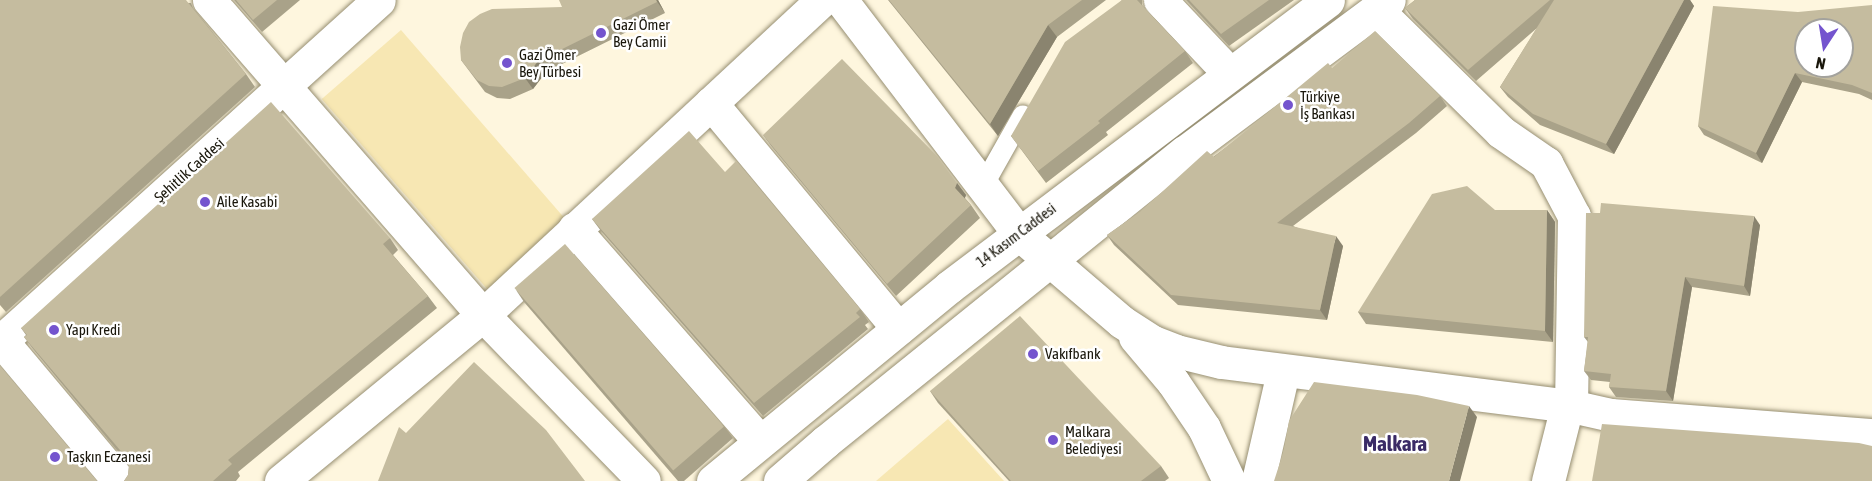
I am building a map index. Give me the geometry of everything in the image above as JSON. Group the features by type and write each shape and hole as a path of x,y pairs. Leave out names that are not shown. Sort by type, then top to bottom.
{"street":[{"path":"209,0 483,315 644,481"},
{"name":"Şehitlik Caddesi","path":"1,341 283,84 379,0"},
{"path":"281,481 483,315 822,0"},
{"path":"841,0 1019,234 1122,322 1154,342 1176,351 1221,362 1283,372 1569,406 1611,415 1872,435"},
{"path":"1160,0 1229,74"},
{"name":"14 Kasım Caddesi","path":"713,481 759,440 898,328 1328,0"},
{"path":"780,481 1185,152 1383,5 1501,132 1546,163 1574,216 1569,406 1548,481"},
{"path":"711,103 898,328"},
{"path":"574,229 759,440"},
{"path":"1122,322 1173,382 1204,428 1229,481"},
{"path":"1,341 119,481"},
{"path":"1258,481 1283,372"}],"lane":[{"path":"983,186 1035,96"}],"shaded area":[{"path":"401,30 570,225 491,294 322,99"},
{"path":"948,419 1004,481 876,481"}],"building":[{"path":"0,0 186,0 246,74 0,297"},
{"path":"236,0 277,0 253,20"},
{"path":"559,0 656,0 657,2 538,61 525,78 502,87 489,86 477,80 461,60 460,47 463,33 469,22 480,14 492,9 562,7"},
{"path":"889,0 1082,0 1048,25 990,124"},
{"path":"1122,0 1137,0 1185,51 1098,121 1100,123 1038,171 1011,136 1065,42"},
{"path":"1189,0 1269,0 1221,34"},
{"path":"1415,0 1550,0 1468,70 1405,8"},
{"path":"1554,0 1684,0 1606,144 1533,114 1500,87"},
{"path":"1872,5 1872,93 1852,85 1819,78 1854,78 1854,18 1794,18 1794,75 1756,153 1698,126 1713,6 1798,12"},
{"path":"1375,31 1440,96 1409,123 1277,223 1336,236 1320,310 1171,295 1107,235 1141,211 1207,151 1214,157 1328,63 1332,68"},
{"path":"842,59 937,156 957,183 955,188 971,205 887,284 763,135"},
{"path":"271,102 390,238 383,244 428,296 228,460 232,464 213,481 124,481 128,475 129,466 125,456 24,337 27,335 21,328"},
{"path":"689,131 725,172 736,161 860,309 856,313 860,317 754,403 592,219"},
{"path":"1467,186 1495,210 1547,210 1545,331 1358,312 1432,194"},
{"path":"1601,203 1754,216 1744,286 1685,277 1666,391 1609,387 1611,374 1584,371 1588,337 1584,337 1586,213 1600,213"},
{"path":"565,244 724,427 673,471 514,288"},
{"name":"Malkara Belediyesi","path":"1020,316 1161,466 1141,481 1011,481 930,391"},
{"path":"474,362 546,430 585,481 378,481 399,427 406,433"},
{"path":"0,366 96,480 97,481 0,481"},
{"path":"1314,382 1417,395 1469,406 1449,481 1274,481 1284,450 1289,421"},
{"path":"1602,424 1859,443 1872,446 1872,481 1592,481"}],"place":[{"name":"Gazi Ömer Bey Camii","path":"601,33"},
{"name":"Gazi Ömer Bey Türbesi","path":"507,63"},
{"name":"Türkiye İş Bankası","path":"1288,105"},
{"name":"Aile Kasabi","path":"205,202"},
{"name":"Yapı Kredi","path":"54,330"},
{"name":"Vakıfbank","path":"1033,354"},
{"name":"Malkara Belediyesi","path":"1053,440"},
{"name":"Taşkın Eczanesi","path":"55,457"}],"district":[{"name":"Malkara","path":"1395,443"}]}
